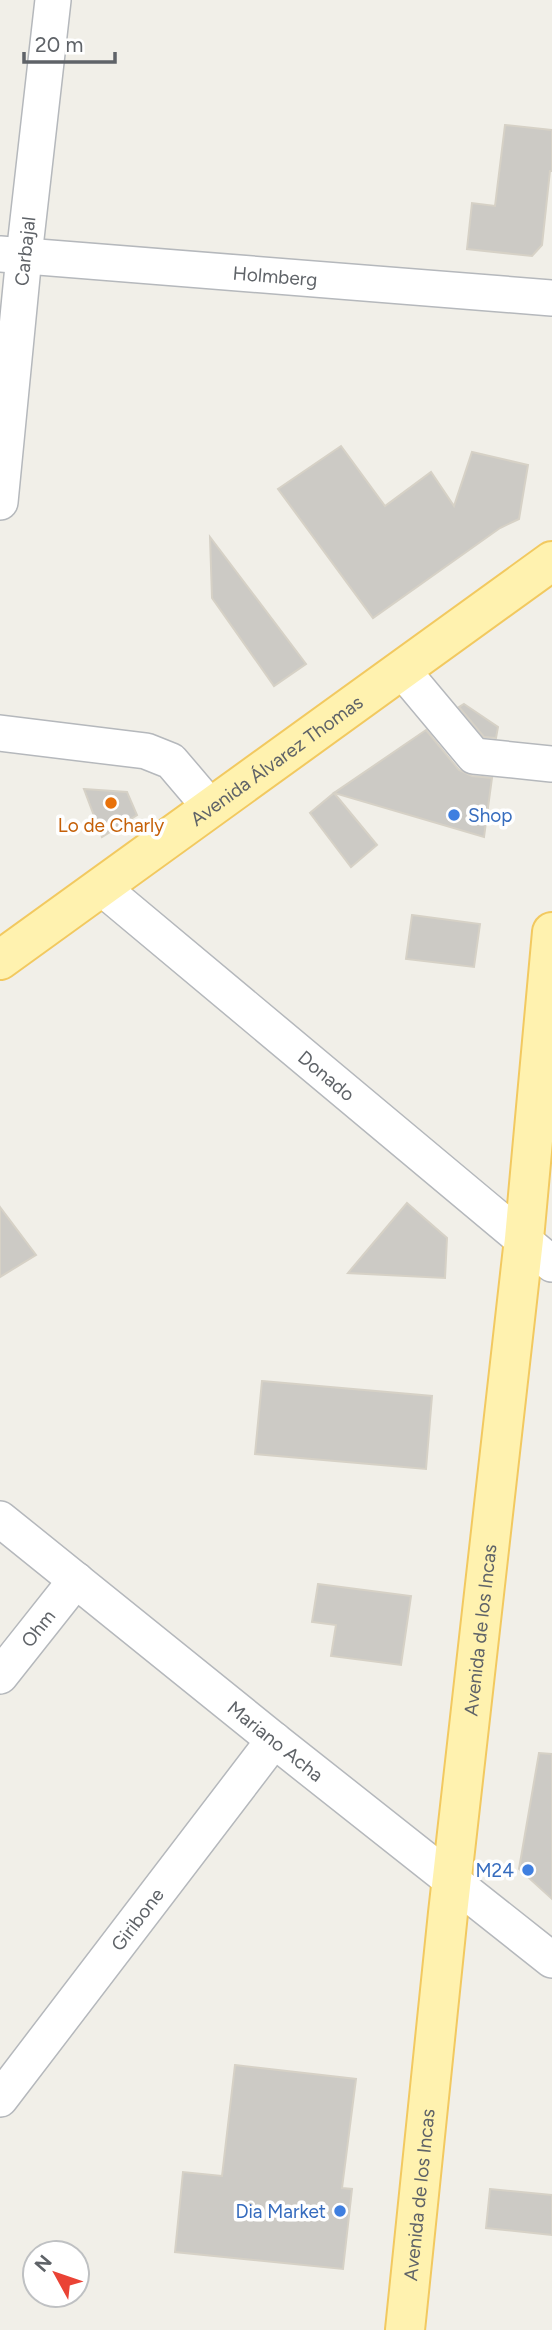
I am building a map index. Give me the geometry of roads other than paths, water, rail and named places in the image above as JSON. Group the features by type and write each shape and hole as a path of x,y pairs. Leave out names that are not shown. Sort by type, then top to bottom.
{"main road":[{"name":"Avenida Álvarez Thomas","path":"0,960 552,561"},
{"name":"Avenida de los Incas","path":"405,2330 524,1239 552,932"}],"street":[{"name":"Carbajal","path":"0,502 12,255 53,0"},
{"name":"Holmberg","path":"12,255 552,298"},
{"path":"402,670 474,756 552,764"},
{"path":"0,733 146,751 171,761 211,808"},
{"name":"Donado","path":"101,887 552,1264"},
{"name":"Mariano Acha","path":"0,1519 552,1960"},
{"name":"Ohm","path":"0,1676 76,1580"},
{"name":"Giribone","path":"0,2099 274,1740"}],"place":[{"name":"Lo de Charly","path":"111,803"},
{"name":"Shop","path":"454,815"},
{"name":"M24","path":"528,1870"},
{"name":"Dia Market","path":"340,2211"}]}
